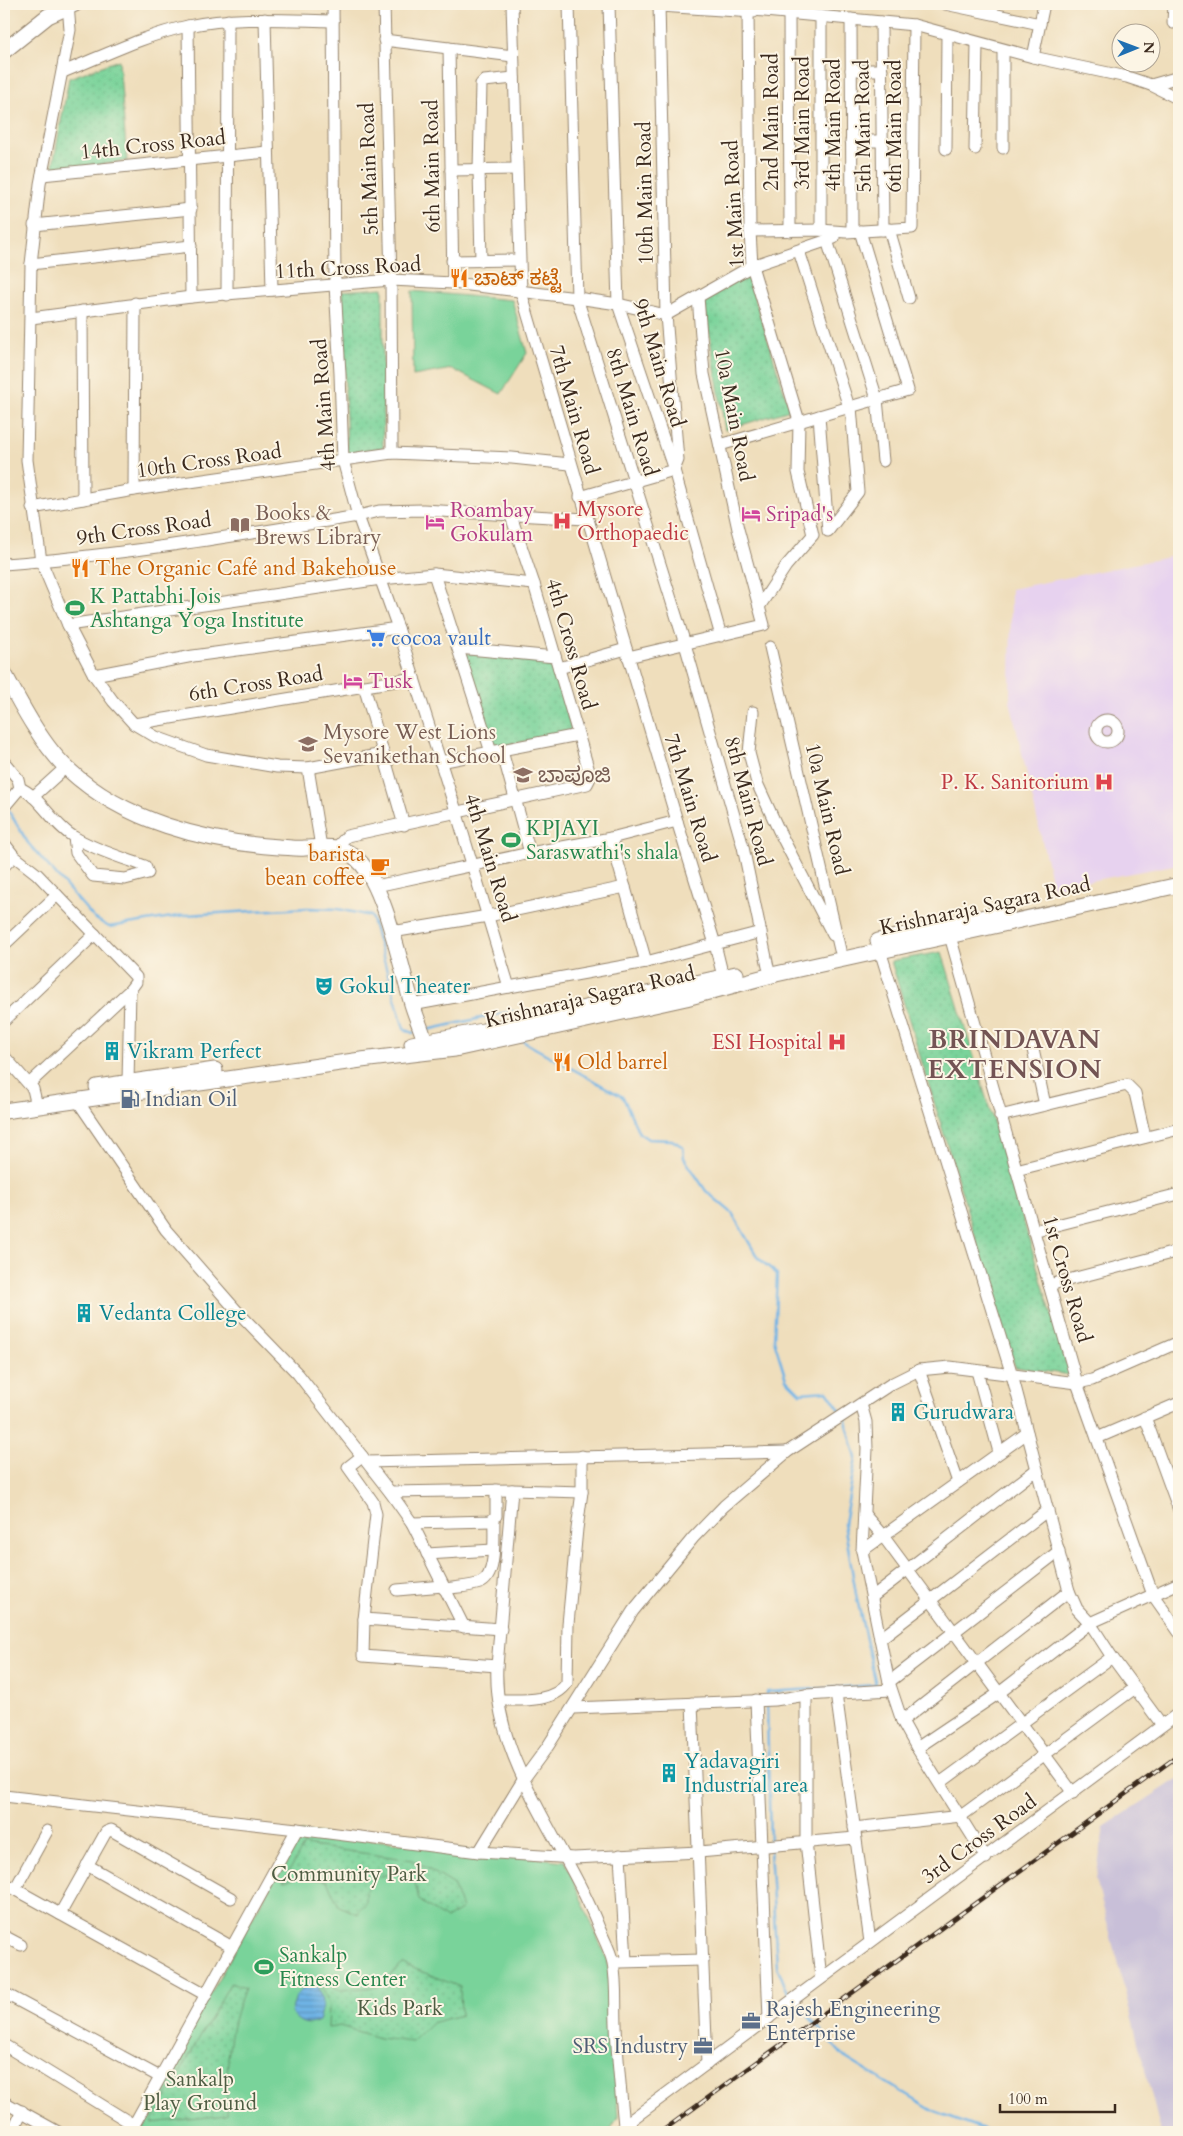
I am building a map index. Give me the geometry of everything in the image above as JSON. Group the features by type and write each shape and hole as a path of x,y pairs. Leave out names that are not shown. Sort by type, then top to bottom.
{"main road":[{"path":"659,4 748,7"},
{"path":"4,51 48,16 71,5"},
{"path":"4,673 20,705 66,767 94,791 125,809 190,832 262,846 337,847 345,849 360,861 376,886 424,1039"},
{"name":"Krishnaraja Sagara Road","path":"4,1101 34,1095 424,1039 518,1030 725,982 776,974 879,946 1179,875"},
{"name":"Krishnaraja Sagara Road","path":"948,930 1179,885"},
{"name":"Krishnaraja Sagara Road","path":"725,982 768,966 840,950 879,946"},
{"name":"Krishnaraja Sagara Road","path":"4,1111 34,1095 76,1100 361,1060 424,1039"}],"street":[{"name":"4th Main Road","path":"333,4 334,285 340,374 342,460 358,516 414,678 509,987"},
{"name":"5th Main Road","path":"384,4 391,280 392,453"},
{"name":"7th Main Road","path":"512,4 520,292 725,982"},
{"name":"8th Main Road","path":"569,4 577,298 685,644 743,847 768,966"},
{"name":"9th Main Road","path":"609,4 618,304 674,470 721,636"},
{"name":"10th Main Road","path":"659,4 666,315 678,460 674,470"},
{"path":"945,4 1040,24"},
{"path":"1033,57 1044,4"},
{"path":"1173,23 1174,4"},
{"path":"71,5 70,30 34,225 31,264 27,460 32,508 41,561 68,624 94,675 113,701 134,724 156,737 206,754 277,767 308,768 383,754"},
{"path":"748,7 789,13 914,25 977,44 1127,77 1152,85 1179,99"},
{"name":"1st Main Road","path":"748,7 752,266 799,421 798,472 813,535 786,566 759,607"},
{"name":"2nd Main Road","path":"789,13 790,231"},
{"name":"3rd Main Road","path":"821,16 817,230 877,399 883,461"},
{"path":"265,19 272,290"},
{"name":"4th Main Road","path":"851,19 853,232 908,390 877,399"},
{"path":"62,72 156,35 188,26 228,20 333,21"},
{"path":"227,295 228,20"},
{"name":"5th Main Road","path":"881,22 882,142 886,230 909,298"},
{"name":"6th Main Road","path":"886,230 912,228 914,25"},
{"path":"188,26 192,246 191,297"},
{"path":"946,149 947,35"},
{"path":"384,40 513,56"},
{"path":"975,149 977,44"},
{"name":"6th Main Road","path":"449,48 453,283"},
{"path":"1003,50 1003,148"},
{"path":"851,70 882,70"},
{"path":"1152,85 1179,76"},
{"path":"481,261 479,169 482,82 514,78"},
{"path":"851,141 882,142"},
{"name":"14th Cross Road","path":"42,176 267,152"},
{"path":"451,170 516,169"},
{"path":"34,225 191,209"},
{"path":"750,231 817,230 853,232 886,230"},
{"path":"666,315 752,266 853,232"},
{"path":"31,264 192,246"},
{"path":"799,251 850,407 858,490 828,531 819,416"},
{"path":"452,261 519,260"},
{"name":"11th Cross Road","path":"31,318 191,297 391,280 453,283 577,298 618,304 666,315"},
{"name":"10a Main Road","path":"698,297 704,374 738,529 764,625 721,636"},
{"path":"134,490 135,304"},
{"path":"82,311 83,499"},
{"path":"720,445 877,399"},
{"name":"10th Cross Road","path":"32,508 134,490 392,453 512,458 570,464"},
{"path":"580,497 674,470"},
{"name":"9th Cross Road","path":"4,564 88,557 201,541 379,511 414,510 586,519"},
{"name":"4th Cross Road","path":"511,516 534,584 590,778 587,784 516,801"},
{"path":"68,624 381,579 434,574 534,584"},
{"path":"434,574 458,648 516,801 530,852"},
{"path":"94,675 192,656 398,628"},
{"path":"458,648 557,663 685,644 721,636"},
{"name":"10a Main Road","path":"770,647 840,950"},
{"name":"6th Cross Road","path":"134,724 414,678"},
{"path":"364,686 404,825"},
{"path":"753,712 749,753 757,783 779,831 840,950"},
{"path":"440,762 578,736"},
{"path":"4,762 18,779 20,788 33,797 57,824 74,837 145,866 148,873 125,879 93,876 76,853 74,837"},
{"path":"33,797 66,767"},
{"path":"308,768 321,847"},
{"path":"4,807 20,788"},
{"path":"337,847 347,836 516,801"},
{"path":"376,886 530,852 611,838 677,821"},
{"path":"611,838 646,962"},
{"path":"4,843 14,856 37,874 136,977 136,982 130,990 34,1095 8,1069 4,1056"},
{"path":"4,866 14,856"},
{"path":"392,932 488,916 625,887"},
{"path":"4,945 57,895"},
{"name":"1st Cross Road","path":"948,930 1077,1384 1153,1595 1179,1632"},
{"path":"412,1005 646,962 761,932"},
{"path":"4,1021 95,934"},
{"path":"879,946 1012,1375 1069,1590 1077,1608 1090,1623 1112,1657 1162,1725"},
{"path":"128,1083 130,990"},
{"path":"1032,1046 1045,1105"},
{"path":"1000,1116 1127,1085 1134,1093 1145,1137"},
{"path":"76,1100 166,1230 236,1310 298,1374 390,1492 412,1523 464,1627"},
{"path":"1016,1170 1179,1129"},
{"path":"1033,1231 1179,1194"},
{"path":"1049,1285 1179,1251"},
{"path":"479,1852 524,1780 573,1708 604,1654 632,1611 664,1572 724,1506 787,1452 830,1422 891,1384 919,1370 950,1367 1077,1384 1092,1380 1179,1342"},
{"path":"919,1370 958,1482"},
{"path":"977,1371 999,1452"},
{"path":"1097,1438 1179,1403"},
{"path":"861,1404 866,1422 867,1450 862,1551 889,1688 902,1721 917,1748 986,1858"},
{"path":"1145,1417 1179,1510"},
{"path":"862,1551 1027,1433"},
{"path":"497,1666 363,1656 364,1619 376,1514 373,1502 348,1467 364,1459 787,1452"},
{"path":"498,1700 533,1699 554,1694 562,1691 568,1677 568,1624 576,1529 582,1492 582,1456"},
{"path":"872,1597 1037,1469"},
{"path":"390,1492 496,1490 582,1492"},
{"path":"396,1590 443,1587 484,1580 492,1568 496,1490"},
{"path":"512,1490 497,1666 496,1685 498,1700 504,1726 524,1780 591,1906 613,1963 622,2129"},
{"path":"880,1639 1048,1510"},
{"path":"864,1514 884,1536 930,1601 1073,1792"},
{"path":"412,1523 494,1520"},
{"path":"427,1554 493,1550"},
{"path":"573,1708 775,1700 806,1695 864,1692 889,1688 953,1632 1059,1551"},
{"path":"917,1748 999,1693 1090,1623 1179,1583"},
{"path":"902,1721 1069,1590"},
{"path":"364,1619 501,1629"},
{"path":"940,1783 1112,1657"},
{"path":"564,1687 579,1697"},
{"path":"4,1796 297,1829 479,1852 566,1857 699,1852 779,1845 961,1816 1135,1688"},
{"path":"836,1693 870,1942"},
{"path":"806,1695 806,1842 821,1978"},
{"path":"758,1701 769,2018"},
{"path":"692,1703 707,2064"},
{"name":"3rd Cross Road","path":"622,2129 821,1978 986,1858 1179,1713"},
{"path":"4,2045 132,2129 297,1829"},
{"path":"60,1914 106,1832 111,1830 231,1898"},
{"path":"15,1889 47,1831"},
{"path":"620,1855 626,1961"},
{"path":"87,1865 232,1948"},
{"path":"4,1883 206,1995"},
{"path":"4,1936 21,1945"},
{"path":"613,1963 626,1961 703,1960"},
{"path":"4,1993 160,2078"},
{"path":"4,2102 58,2132"},
{"path":"12,2132 22,2111"}],"shaded area":[{"name":"P. K. Sanitorium","path":"1179,555 1179,864 1053,888 1010,701 1011,589"},
{"path":"1179,1778 1179,2132 1161,2132 1096,1879 1104,1827"}],"green space":[{"path":"119,60 127,161 52,171 69,78"},
{"path":"747,274 790,410 725,430 704,301"},
{"path":"383,288 383,448 347,453 342,291"},
{"path":"412,291 512,300 527,353 501,394 452,369 413,376"},
{"path":"463,653 553,662 572,732 495,747"},
{"path":"942,952 1070,1375 1015,1367 891,961"},
{"path":"300,1832 565,1861 608,1962 618,2117 609,2132 134,2132"},
{"name":"Community Park","path":"304,1845 413,1860 453,1884 462,1909 446,1919 419,1900 414,1878 393,1873 374,1878 366,1890 366,1904 360,1908 358,1914 339,1906 327,1881 298,1877 283,1882"},
{"name":"Kids Park","path":"403,1964 460,1987 461,2015 431,2023 412,2042 379,2038 340,2026 328,2028 329,2006 320,1980 340,1990 376,1987"},
{"name":"Sankalp Play Ground","path":"231,1982 245,1988 234,2020 231,2036 227,2115 151,2123"}],"water":[{"path":"312,1979 317,1983 320,1992 322,2011 319,2021 307,2024 300,2022 291,2013 296,1996"}],"waterway":[{"path":"7,808 28,843 94,918 109,927 185,915 307,908 338,909 371,916 404,1029 413,1033 417,1032"},
{"path":"427,1030 513,1011 516,1019"},
{"path":"522,1038 524,1042 623,1097 639,1133 648,1139 672,1140 683,1147 684,1158 706,1191 732,1213 758,1258 777,1274 774,1340 786,1379 800,1393 827,1391 842,1413"},
{"path":"767,1698 767,1692 876,1685 856,1594 844,1523 856,1458 845,1417"},
{"path":"767,1704 770,1843"},
{"path":"770,1849 777,1966 792,1997"},
{"path":"795,2001 844,2057 933,2111 991,2132"}],"railway":[{"path":"661,2132 1179,1755"}],"place":[{"name":"ಚಾಟ್ ಕಟ್ಟೆ","path":"459,278"},
{"name":"Sripad's","path":"751,514"},
{"name":"Mysore Orthopaedic","path":"562,521"},
{"name":"Roambay Gokulam","path":"435,522"},
{"name":"Books & Brews Library","path":"240,525"},
{"name":"The Organic Café and Bakehouse","path":"80,568"},
{"name":"K Pattabhi Jois Ashtanga Yoga Institute","path":"75,608"},
{"name":"cocoa vault","path":"376,638"},
{"name":"Tusk","path":"353,681"},
{"name":"Mysore West Lions Sevanikethan School","path":"308,744"},
{"name":"ಬಾಪೂಜಿ","path":"523,775"},
{"name":"P. K. Sanitorium","path":"1104,782"},
{"name":"KPJAYI Saraswathi's shala","path":"511,840"},
{"name":"barista bean coffee","path":"380,866"},
{"name":"Gokul Theater","path":"324,986"},
{"name":"ESI Hospital","path":"837,1042"},
{"name":"Vikram Perfect","path":"112,1051"},
{"name":"Old barrel","path":"562,1062"},
{"name":"Indian Oil","path":"130,1099"},
{"name":"Vedanta College","path":"84,1313"},
{"name":"Gurudwara","path":"898,1412"},
{"name":"Yadavagiri Industrial area","path":"669,1773"},
{"name":"Sankalp Fitness Center","path":"264,1967"},
{"name":"Rajesh Engineering Enterprise","path":"751,2021"},
{"name":"SRS Industry","path":"703,2046"}],"district":[{"name":"BRINDAVAN EXTENSION","path":"1015,1054"}]}
